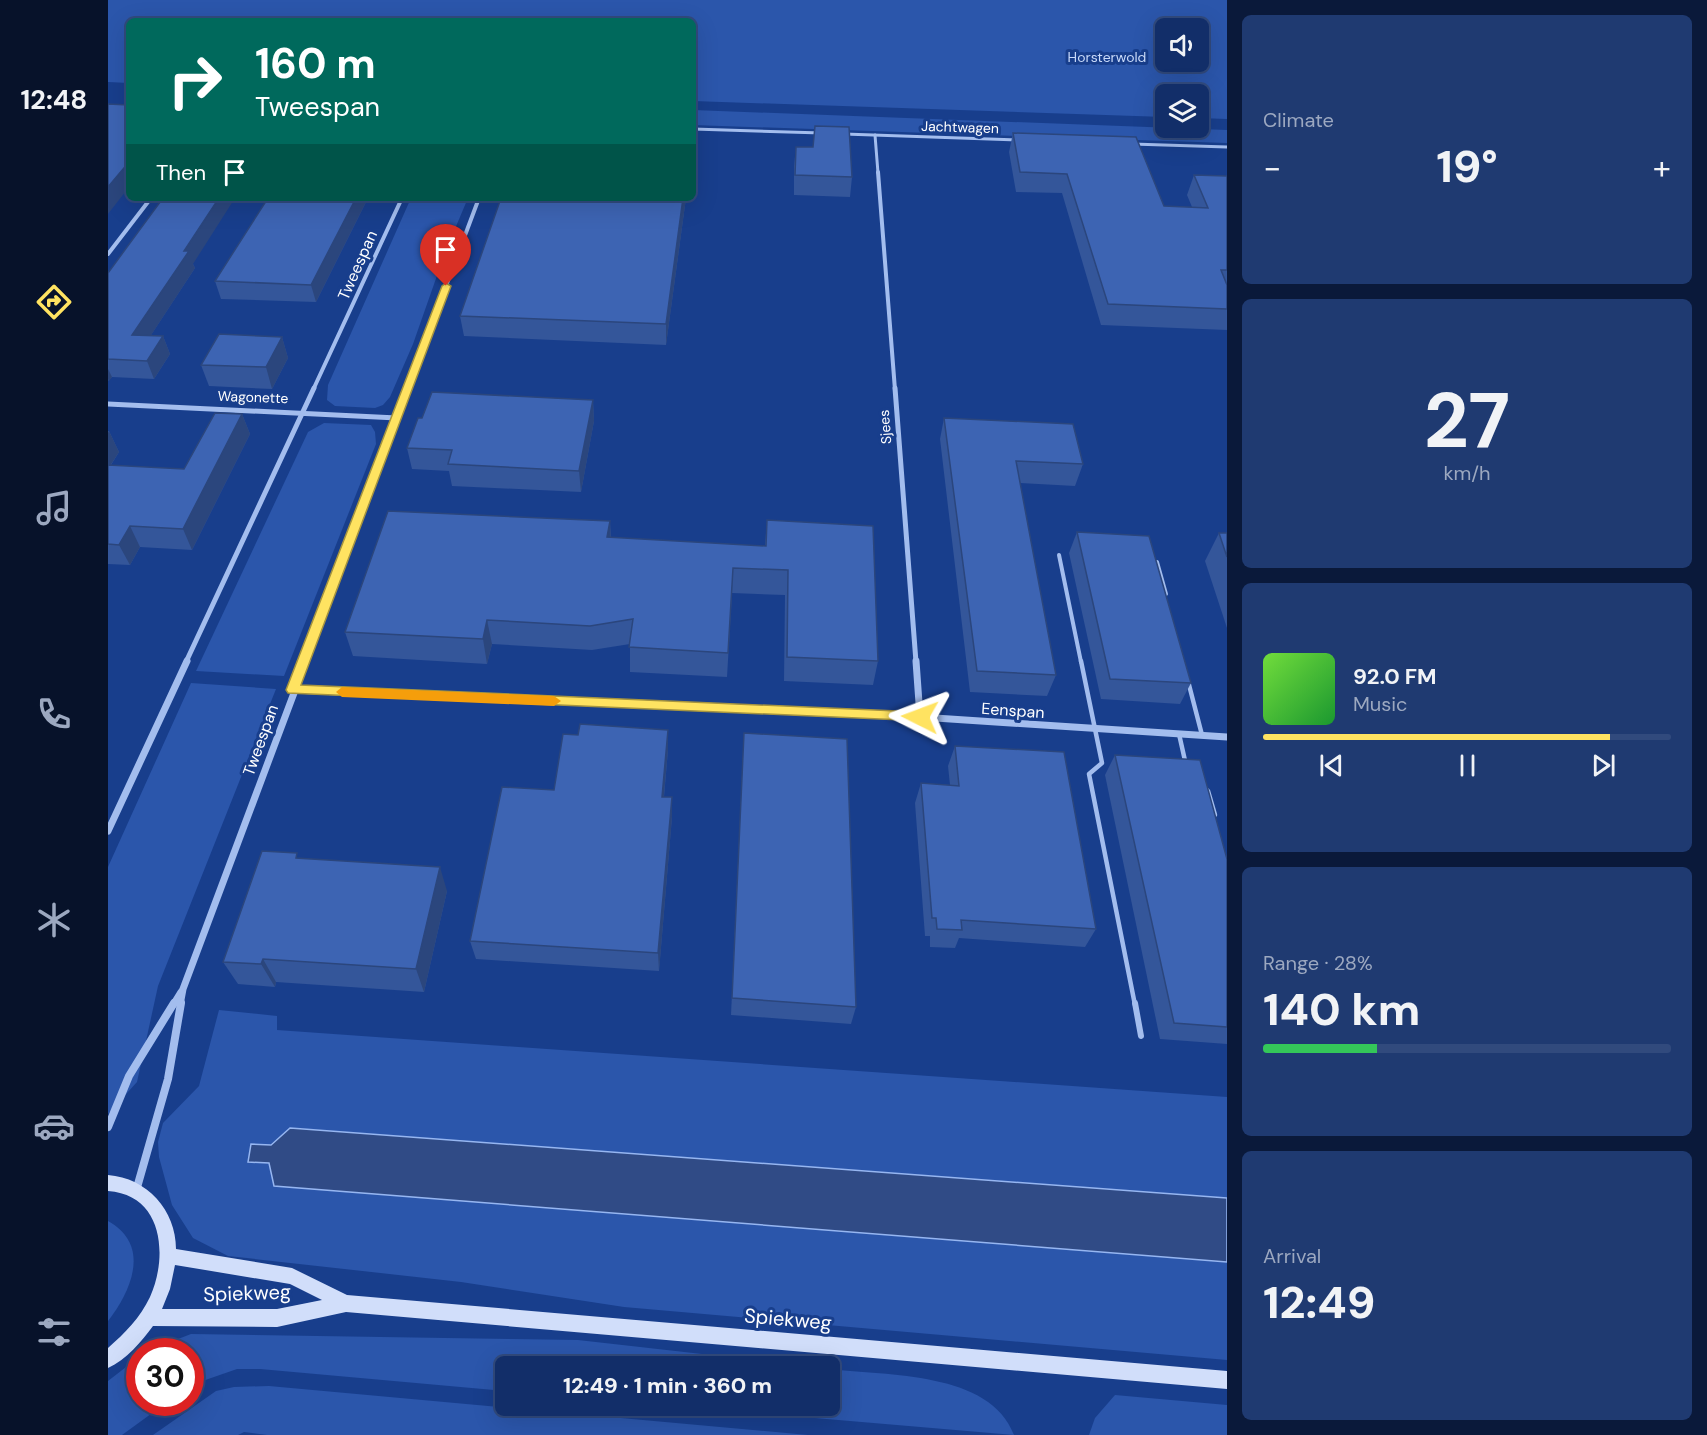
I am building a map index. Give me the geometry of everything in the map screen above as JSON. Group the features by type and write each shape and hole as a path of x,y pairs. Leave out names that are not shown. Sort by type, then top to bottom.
{"main road":[{"path":"108,1183 136,1191 155,1206 166,1229 169,1256 163,1286 149,1317 124,1347 108,1359"},
{"name":"Spiekweg","path":"169,1256 291,1276 346,1303"},
{"name":"Spiekweg","path":"149,1317 277,1318 346,1303 1227,1380"}],"street":[{"path":"696,129 829,134"},
{"name":"Jachtwagen","path":"841,134 1027,140"},
{"name":"Sjees","path":"875,135 920,717"},
{"path":"1121,144 1227,147"},
{"path":"108,254 149,201"},
{"name":"Tweespan","path":"108,831 401,201"},
{"name":"Tweespan","path":"136,1191 168,1079 183,989 478,201"},
{"name":"Wagonette","path":"108,404 305,411 397,418"},
{"name":"Eenspan","path":"293,690 920,717 1227,737"},
{"name":"Tweespan","path":"108,1127 129,1076 183,989"}],"lane":[{"path":"1059,555 1102,763 1089,774 1141,1035"},
{"path":"1157,562 1166,597"},
{"path":"1187,678 1202,735"},
{"path":"1179,734 1187,769"},
{"path":"1201,784 1208,791 1216,821"}],"green space":[{"name":"Horsterwold","path":"108,0 1227,0 1227,119 1209,118 1209,84 1155,84 1155,117 696,101 696,18 126,18 126,83 108,82"},
{"path":"696,110 1155,127 1155,138 1209,138 1209,129 1227,130 1227,143 696,125"},
{"path":"410,201 467,201 446,250 413,344 390,397 383,405 375,408 335,406 327,400 328,385"},
{"path":"324,423 371,425 375,432 376,444 284,676 196,671 308,432"},
{"path":"191,683 276,689 158,986 137,1082 108,1114 108,867"},
{"path":"219,1010 277,1016 277,1030 1227,1097 1227,1198 290,1128 249,1162 269,1162 275,1186 1227,1262 1227,1360 624,1307 461,1282 228,1256 193,1238 172,1205 159,1157 158,1142 163,1123 199,1086"},
{"path":"108,1221 130,1242 133,1268 124,1296 108,1321"},
{"path":"191,1334 578,1340 720,1356 495,1356 495,1390 260,1369 237,1369 204,1380 204,1338 181,1338"},
{"path":"126,1367 126,1416 148,1416 122,1435 108,1435 108,1381"},
{"path":"840,1370 907,1376 960,1388 983,1399 1002,1414 1014,1435 791,1416 840,1416"},
{"path":"269,1386 495,1407 495,1416 599,1416 808,1435 267,1435 244,1432 238,1435 153,1435 180,1416 204,1416 204,1399 216,1391 234,1387"},
{"path":"1115,1395 1227,1405 1227,1435 1089,1435 1095,1418"}],"shaded area":[{"path":"290,1128 1227,1198 1227,1262 274,1186 269,1163 248,1162 251,1144 271,1145"}],"building":[{"path":"108,104 126,105 126,166 108,187"},
{"path":"815,126 849,127 852,177 795,175 796,147 813,147"},
{"path":"1013,133 1136,137 1164,206 1208,208 1194,175 1227,176 1227,270 1221,270 1227,285 1227,309 1108,304 1067,174 1020,172"},
{"path":"161,201 217,201 184,251 189,251 132,335 163,336 147,361 108,359 108,273"},
{"path":"266,201 354,201 311,285 215,281"},
{"path":"500,201 683,201 666,324 460,316"},
{"path":"219,334 282,337 266,367 201,365"},
{"path":"432,392 593,400 579,471 448,464 452,450 407,448 418,418 422,418"},
{"path":"215,413 242,414 183,529 130,526 119,545 108,544 108,465 184,469"},
{"path":"944,418 1073,424 1083,464 1016,461 1056,675 977,671"},
{"path":"388,511 610,521 607,537 766,546 767,520 873,526 878,661 787,657 788,570 733,568 728,653 629,647 633,619 590,626 487,620 483,639 345,632"},
{"path":"1077,532 1149,536 1191,683 1110,679"},
{"path":"1219,533 1227,533 1227,557"},
{"path":"580,724 668,730 662,797 672,797 658,953 470,941 502,787 554,790 563,734 578,735"},
{"path":"744,733 847,739 856,1007 732,998"},
{"path":"955,746 1064,752 1096,929 961,920 962,930 937,929 936,918 932,918 921,783 959,786"},
{"path":"1115,755 1200,760 1227,859 1227,1027 1174,1023"},
{"path":"262,851 297,853 296,858 440,867 416,969 263,959 261,964 223,962"}],"slow traffic":[{"path":"342,692 554,701"}],"route":[{"path":"446,286 293,690 920,717"}]}
